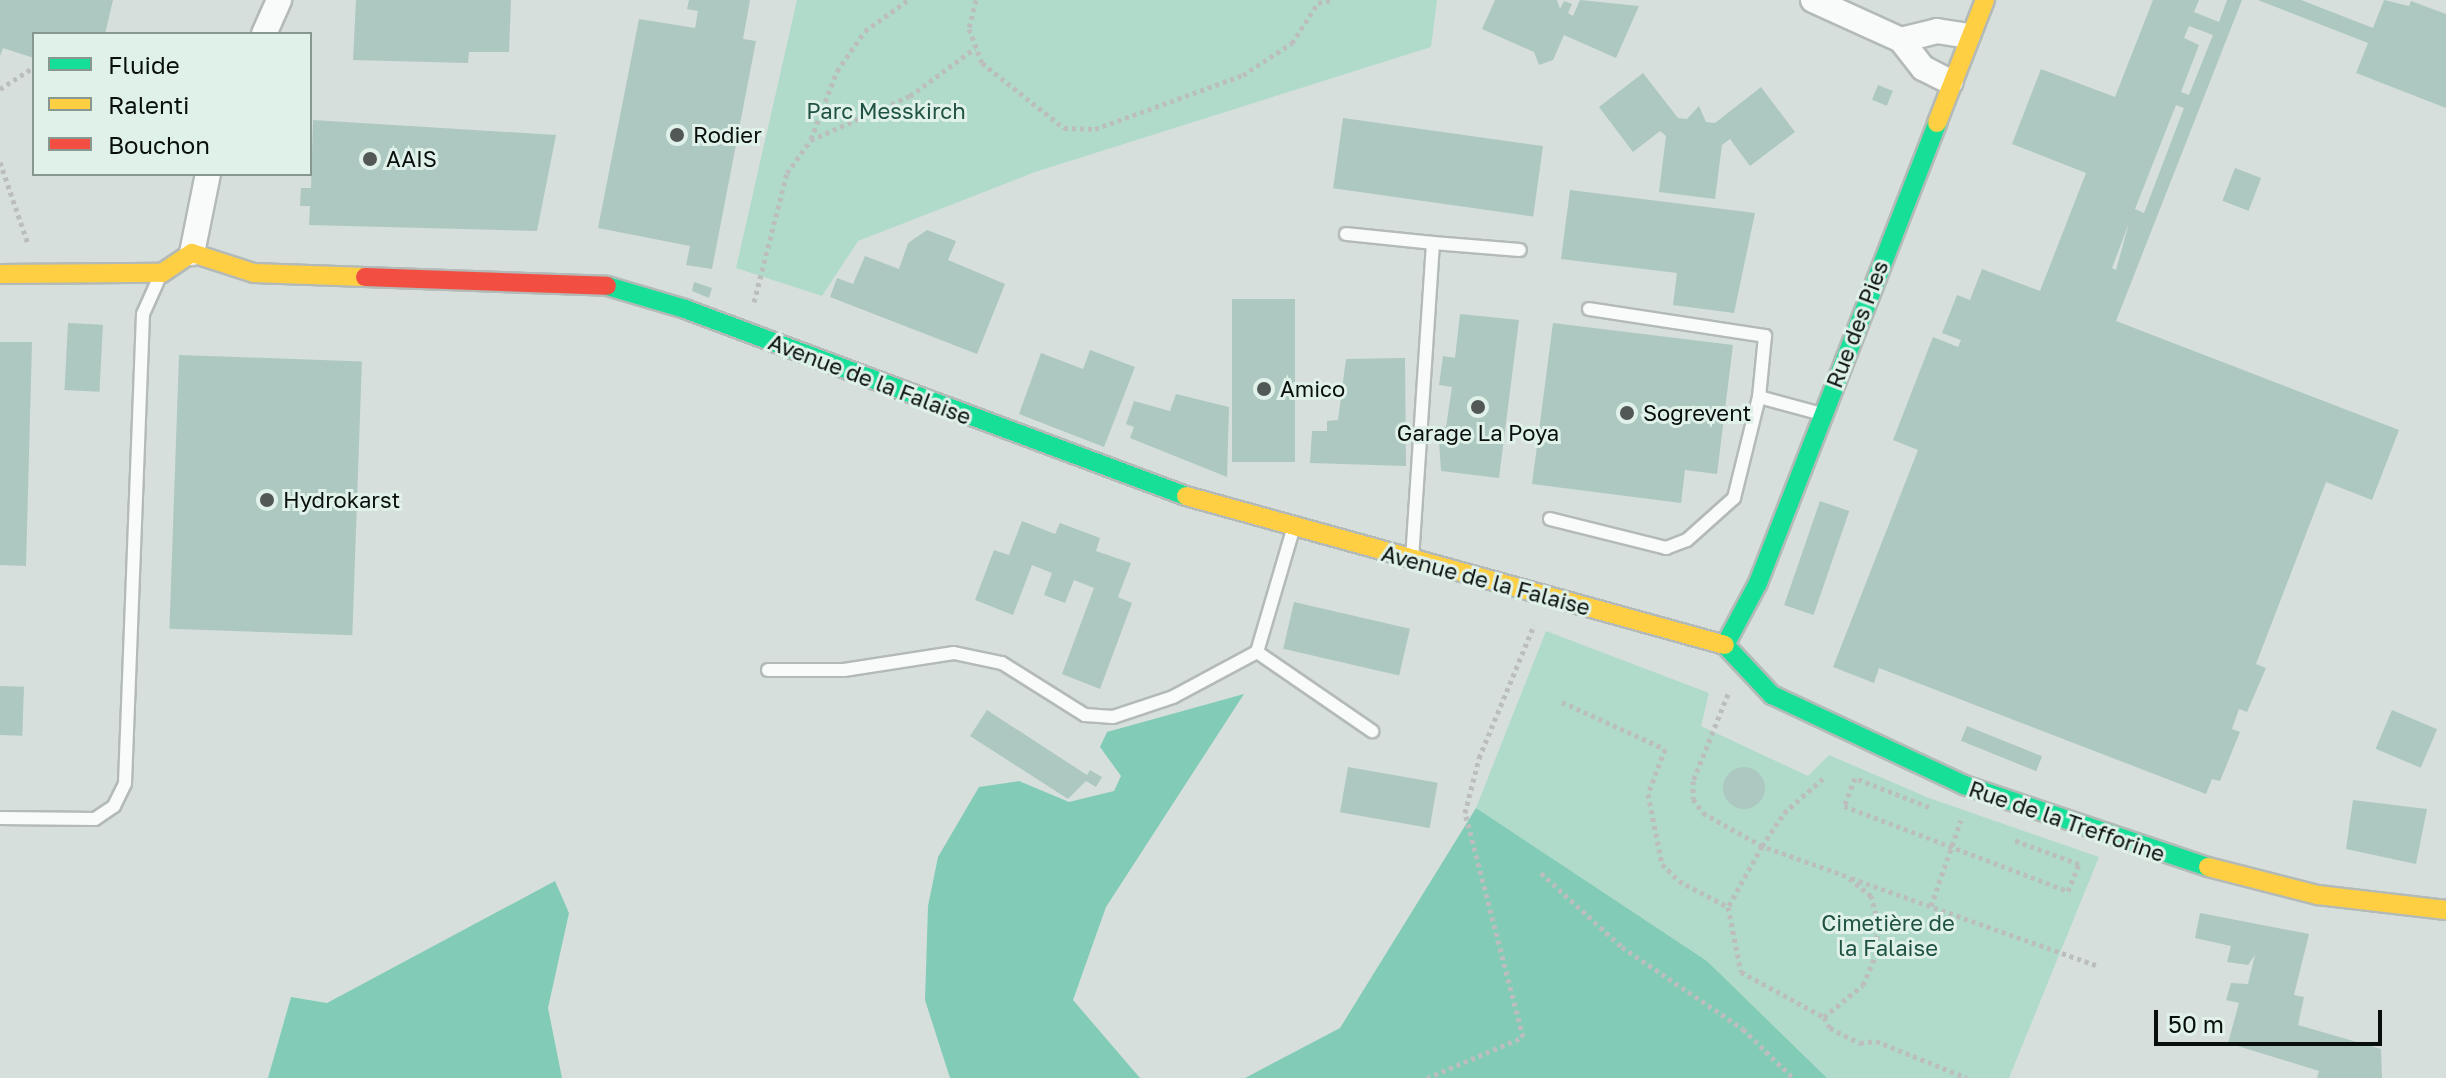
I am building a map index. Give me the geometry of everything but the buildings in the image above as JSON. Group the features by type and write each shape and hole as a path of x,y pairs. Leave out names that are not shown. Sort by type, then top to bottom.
{"street":[{"path":"265,32 279,0"},
{"path":"1813,0 1901,40 1923,68 1951,82"},
{"name":"Rue des Pies","path":"1725,645 1758,583 1968,36 1985,0"},
{"path":"1901,40 1937,31 1968,36"},
{"path":"0,274 162,273 192,253 208,176"},
{"name":"Avenue de la Falaise","path":"192,253 254,273 607,286 685,309 1119,474 1292,530 1725,645"},
{"name":"Rue de la Trefforine","path":"1725,645 1772,695 1978,790 2186,862 2318,895 2446,910"}],"lane":[{"path":"1346,234 1520,250"},
{"path":"1412,560 1433,243"},
{"path":"0,818 95,819 114,806 125,783 143,314 162,273"},
{"path":"1550,519 1666,548 1687,540 1734,498 1759,397 1765,336 1589,309"},
{"path":"1759,397 1822,414"},
{"path":"768,670 844,670 954,653 1002,663 1085,715 1113,717 1173,697 1257,652 1292,530"},
{"path":"1257,652 1372,731"}],"path":[{"path":"749,316 787,173 811,140 837,71 865,31 908,0"},
{"path":"976,0 969,29 975,48 993,73 1064,128 1095,129 1243,75 1292,43 1318,3 1331,0"},
{"path":"811,140 910,96 975,48"},
{"path":"0,89 32,68"},
{"path":"0,162 29,246"},
{"path":"1427,1078 1523,1037 1465,813 1479,758 1545,597"},
{"path":"1729,692 1693,781 1693,799 1703,813 1762,846 2096,965"},
{"path":"1562,702 1665,749 1648,794 1662,864 1679,881 1728,907"},
{"path":"1825,777 1784,813 1728,907 1741,972 1824,1017 1830,1028 1860,1043 1876,1041 1967,1078"},
{"path":"1937,810 1855,778 1844,806 2068,891 2079,864 2007,837"},
{"path":"1931,906 1965,821 1951,816"},
{"path":"1541,873 1622,947 1743,1029 1793,1078"},
{"path":"1824,1017 1863,985 1876,955 1871,896 1846,876"}],"green space":[{"name":"Parc Messkirch","path":"797,0 1437,0 1431,47 1035,172 858,241 822,296 736,268"},
{"name":"Cimetière de la Falaise","path":"1546,631 1709,693 1701,726 1808,776 1829,755 1929,798 2099,857 2009,1078 1827,1078 1707,961 1476,808"},
{"path":"1244,694 1106,907 1073,1000 1140,1078 950,1078 925,1000 928,906 938,857 979,787 1019,781 1069,802 1114,791 1121,776 1100,747 1107,732"},
{"path":"1476,808 1707,961 1827,1078 1245,1078 1340,1028"},
{"path":"555,881 569,913 548,1008 562,1078 268,1078 291,997 327,1003"}],"traffic: fast":[{"path":"1725,645 1758,583 1937,123"},
{"path":"607,286 685,309 1186,496"},
{"path":"1725,645 1772,695 1964,785 2208,867"}],"traffic: slow":[{"path":"1937,123 1985,0"},
{"path":"0,274 162,273 192,253 254,273 365,277"},
{"path":"1186,496 1725,645"},
{"path":"2208,867 2318,895 2446,910"}],"traffic: jam":[{"path":"365,277 607,286"}],"place":[{"name":"Rodier","path":"677,135"},
{"name":"AAIS","path":"370,159"},
{"name":"Amico","path":"1264,389"},
{"name":"Garage La Poya","path":"1478,407"},
{"name":"Sogrevent","path":"1627,413"},
{"name":"Hydrokarst","path":"267,500"}]}
